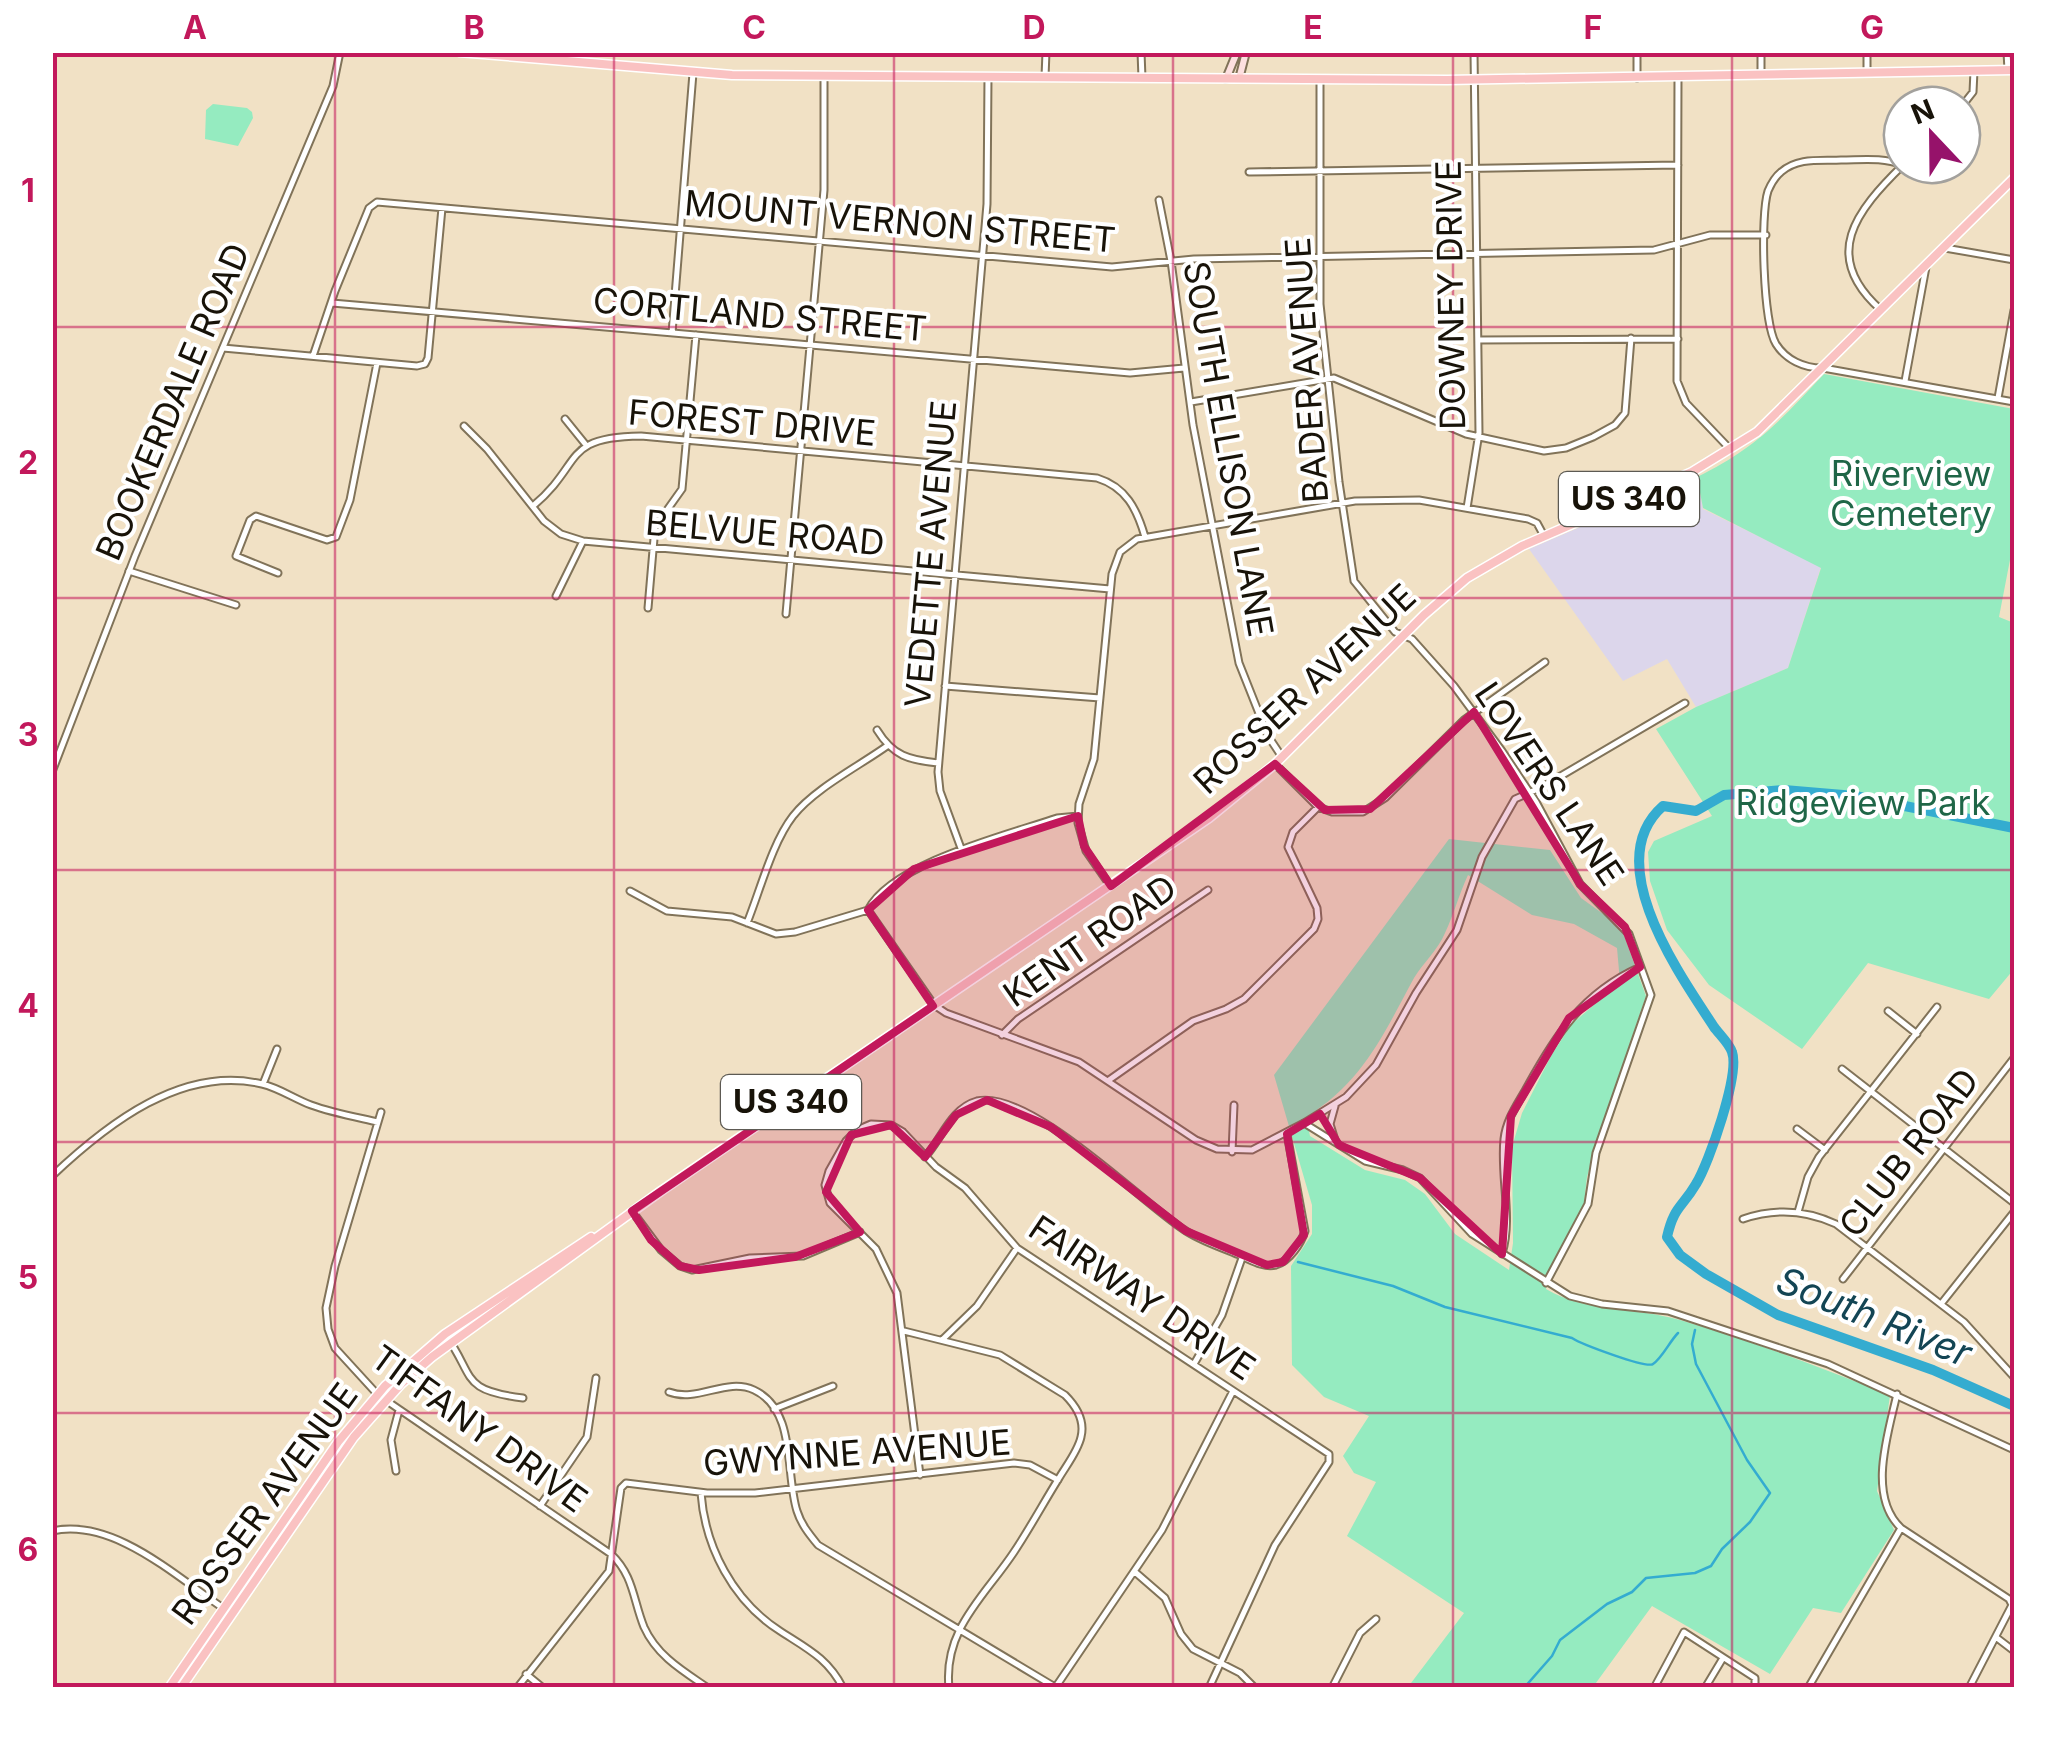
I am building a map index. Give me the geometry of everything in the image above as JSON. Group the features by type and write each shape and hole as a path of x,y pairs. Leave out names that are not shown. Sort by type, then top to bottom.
{"main road":[{"path":"459,52 693,74 824,76 1474,80 2011,70"},
{"path":"1226,79 1237,52"},
{"path":"1239,79 1246,52"},
{"name":"ROSSER AVENUE","path":"169,1688 381,1397 448,1338 551,1273 632,1211 1220,810 1278,760 1467,578 1544,536 1680,477 1731,450 1772,419 2014,178"},
{"name":"ROSSER AVENUE","path":"181,1688 228,1612"}],"street":[{"name":"BOOKERDALE ROAD","path":"52,772 129,571 335,80 340,52"},
{"path":"1045,77 1046,52"},
{"path":"1141,52 1142,78"},
{"name":"DOWNEY DRIVE","path":"1467,509 1479,438 1474,52"},
{"path":"1637,52 1637,78"},
{"path":"1761,52 1761,75"},
{"path":"1866,73 1867,52"},
{"path":"2007,52 2011,70"},
{"path":"1973,85 1974,71"},
{"path":"672,333 693,74"},
{"path":"786,614 819,241 825,148 824,76"},
{"name":"VEDETTE AVENUE","path":"962,851 940,791 938,762 987,204 988,77"},
{"path":"1678,77 1677,381 1681,394 1731,450"},
{"name":"BADER AVENUE","path":"1320,80 1320,304 1342,504 1354,581 1382,618 1404,636"},
{"path":"1882,160 1809,161 1789,166 1769,189 1766,305 1774,339 1790,359 1812,368 1905,380 2014,402"},
{"path":"1249,172 1678,165"},
{"path":"1881,310 1853,278 1851,238 1864,206 1884,185"},
{"name":"SOUTH ELLISON LANE","path":"1158,200 1212,528 1244,678 1278,760 1318,806"},
{"name":"MOUNT VERNON STREET","path":"313,356 371,206 377,202 1112,267 1320,257 1654,250 1710,235 1766,235"},
{"path":"223,348 424,364 428,358 442,208"},
{"path":"1945,248 2014,260"},
{"path":"1905,380 1926,266"},
{"name":"CORTLAND STREET","path":"332,303 1130,373 1184,368"},
{"path":"1998,398 2014,310"},
{"path":"648,608 658,521 682,489 696,335"},
{"path":"1190,402 1328,378 1345,381 1479,438 1544,451 1566,448 1606,431 1627,409 1631,338"},
{"path":"1479,340 1678,339"},
{"path":"278,574 236,556 250,520 256,516 327,540 336,537 350,500 377,362"},
{"path":"565,419 586,444"},
{"name":"BELVUE ROAD","path":"464,426 487,448 532,507 561,534 583,541 1110,590"},
{"name":"FOREST DRIVE","path":"532,507 558,484 586,444 613,437 1102,479 1120,489 1132,504 1145,537"},
{"path":"1111,886 1084,846 1078,816 1093,767 1114,566 1120,552 1131,542 1342,504 1407,500 1533,521 1544,536"},
{"path":"556,596 583,541"},
{"path":"129,571 236,606"},
{"name":"LOVERS LANE","path":"1404,636 1412,639 1474,712 1529,791 1580,884 1630,934 1650,990 1650,1004 1596,1154 1588,1204 1546,1283"},
{"path":"1109,1080 1193,1021 1244,999 1314,929 1318,918 1314,902 1288,847 1293,832 1318,806 1342,814 1370,809 1474,712 1544,662"},
{"path":"945,686 1100,698"},
{"path":"868,910 934,1005 946,1014 1080,1062 1196,1140 1232,1152 1261,1147 1335,1106 1376,1064 1458,930 1482,856 1515,800 1686,703"},
{"path":"876,730 887,746 905,758 938,762"},
{"path":"747,924 788,823 800,807 887,746"},
{"path":"630,891 667,911 722,915 767,933 784,934 868,910 909,872 1057,818 1078,816"},
{"name":"KENT ROAD","path":"1002,1035 1018,1019 1208,890"},
{"path":"1502,1254 1507,1216 1504,1141 1511,1116 1553,1040 1570,1018 1604,986 1640,967"},
{"path":"1798,1212 1808,1177 1825,1150 1937,1007"},
{"path":"1888,1011 1917,1034"},
{"path":"263,1084 276,1049"},
{"name":"CLUB ROAD","path":"1842,1279 2014,1058"},
{"path":"1842,1069 2014,1203"},
{"path":"52,1176 99,1138 170,1092 209,1082 263,1084 323,1109 378,1122"},
{"path":"925,1157 964,1108 978,1101 1001,1103 1032,1116 1068,1139 1186,1231 1261,1264 1279,1264 1304,1235 1306,1224 1287,1134"},
{"path":"1232,1152 1234,1104"},
{"path":"1335,1106 1330,1124 1336,1143"},
{"name":"TIFFANY DRIVE","path":"381,1112 334,1266 326,1308 335,1348 381,1397 611,1554 629,1576 643,1624 653,1642 668,1660 708,1688"},
{"path":"1304,1123 1365,1161 1420,1178 1464,1227 1546,1283 1588,1301 1674,1313 1828,1364 2014,1450"},
{"name":"FAIRWAY DRIVE","path":"920,1475 897,1293 876,1249 834,1208 826,1192 829,1171 851,1135 871,1124 891,1125 904,1132 925,1157 974,1197 1017,1248 1327,1451 1330,1458 1275,1545 1220,1664"},
{"path":"1797,1129 1825,1150"},
{"path":"632,1211 661,1250 680,1266 692,1270 750,1258 803,1256 860,1232"},
{"path":"1743,1218 1798,1212 1836,1224 1964,1322 2014,1377"},
{"path":"1941,1304 2014,1212"},
{"path":"942,1340 978,1306 1017,1248"},
{"path":"1194,1364 1222,1316 1242,1256"},
{"path":"904,1331 1000,1355 1073,1404 1080,1418 1081,1436 1058,1480 960,1630 949,1654 949,1688"},
{"path":"448,1338 474,1384 497,1394 522,1398"},
{"path":"540,1506 587,1437 596,1378"},
{"path":"669,1392 691,1396 742,1386 762,1394 774,1409 786,1440 801,1522 826,1552 1055,1687 1162,1530 1234,1390"},
{"path":"774,1409 833,1386"},
{"path":"1897,1394 1882,1491 1888,1510 1901,1528 2007,1598 2012,1608 1969,1688"},
{"path":"396,1471 391,1440 399,1410"},
{"name":"GWYNNE AVENUE","path":"611,1554 621,1488 630,1482 701,1492 792,1489 1022,1464 1058,1480"},
{"path":"701,1492 709,1537 734,1587 767,1622 818,1654 842,1688"},
{"path":"52,1531 79,1528 116,1537 228,1612"},
{"path":"1808,1688 1901,1528"},
{"path":"517,1688 602,1582 609,1571 611,1554"},
{"path":"1134,1571 1165,1598 1186,1642 1198,1653 1240,1674 1254,1688"},
{"path":"1332,1688 1360,1633 1376,1619"},
{"path":"1654,1688 1684,1632 1755,1678 1755,1688"},
{"path":"1997,1637 2014,1651"},
{"path":"1705,1688 1723,1658"},
{"path":"1209,1688 1220,1664"},
{"path":"526,1674 543,1688"}],"highlighted area":[{"path":"1474,712 1580,884 1625,927 1640,967 1569,1018 1511,1116 1502,1254 1420,1178 1339,1145 1320,1114 1287,1134 1304,1235 1283,1262 1267,1265 1186,1231 1051,1127 987,1100 956,1115 925,1157 891,1125 851,1135 826,1192 860,1232 839,1241 795,1257 699,1270 680,1266 651,1240 632,1211 933,1006 868,910 914,869 1078,816 1084,846 1111,886 1275,764 1325,810 1370,809"}],"shaded area":[{"path":"1697,477 1703,509 1821,567 1788,668 1696,707 1667,659 1623,681 1529,549"}],"green space":[{"path":"213,104 252,112 253,118 238,146 205,139 206,110"},
{"name":"Ridgeview Park","path":"1824,374 2014,409 2014,539 1999,617 2014,623 2014,969 1989,999 1868,963 1802,1049 1709,985 1667,930 1650,881 1648,852 1654,841 1712,816 1656,729 1696,707 1788,668 1821,568 1703,508 1697,477 1766,432"},
{"path":"1449,839 1550,850 1581,898 1613,921 1624,935 1646,996 1601,1128 1584,1203 1547,1274 1546,1289 1578,1302 1663,1316 1707,1328 1890,1395 1877,1491 1894,1530 1841,1613 1813,1608 1770,1674 1652,1606 1593,1687 1408,1687 1464,1613 1347,1536 1376,1482 1354,1473 1343,1456 1369,1416 1324,1397 1292,1365 1291,1266 1312,1234 1312,1205 1274,1075","holes":["1468,875 1532,915 1574,924 1617,948 1620,982 1572,1024 1522,1113 1512,1147 1513,1243 1509,1270 1455,1234 1425,1194 1405,1180 1365,1170 1310,1136 1306,1117 1343,1089 1370,1056 1414,978 1442,939"]}],"waterway":[{"name":"South River","path":"2014,828 1855,796 1784,790 1724,795 1696,811 1663,806 1645,829 1639,857 1642,887 1666,949 1731,1049 1733,1063 1728,1098 1708,1158 1676,1213 1667,1237 1680,1255 1706,1274 1778,1315 1933,1370 2014,1406"},
{"path":"1298,1262 1393,1286 1445,1307 1572,1338 1648,1365 1660,1358 1678,1333"},
{"path":"1524,1688 1552,1656 1560,1640 1607,1604 1632,1592 1646,1578 1695,1573 1711,1566 1770,1493 1747,1460 1696,1364 1692,1344 1695,1330"}],"park label":[{"name":"Riverview Cemetery","path":"1911,494"}]}
